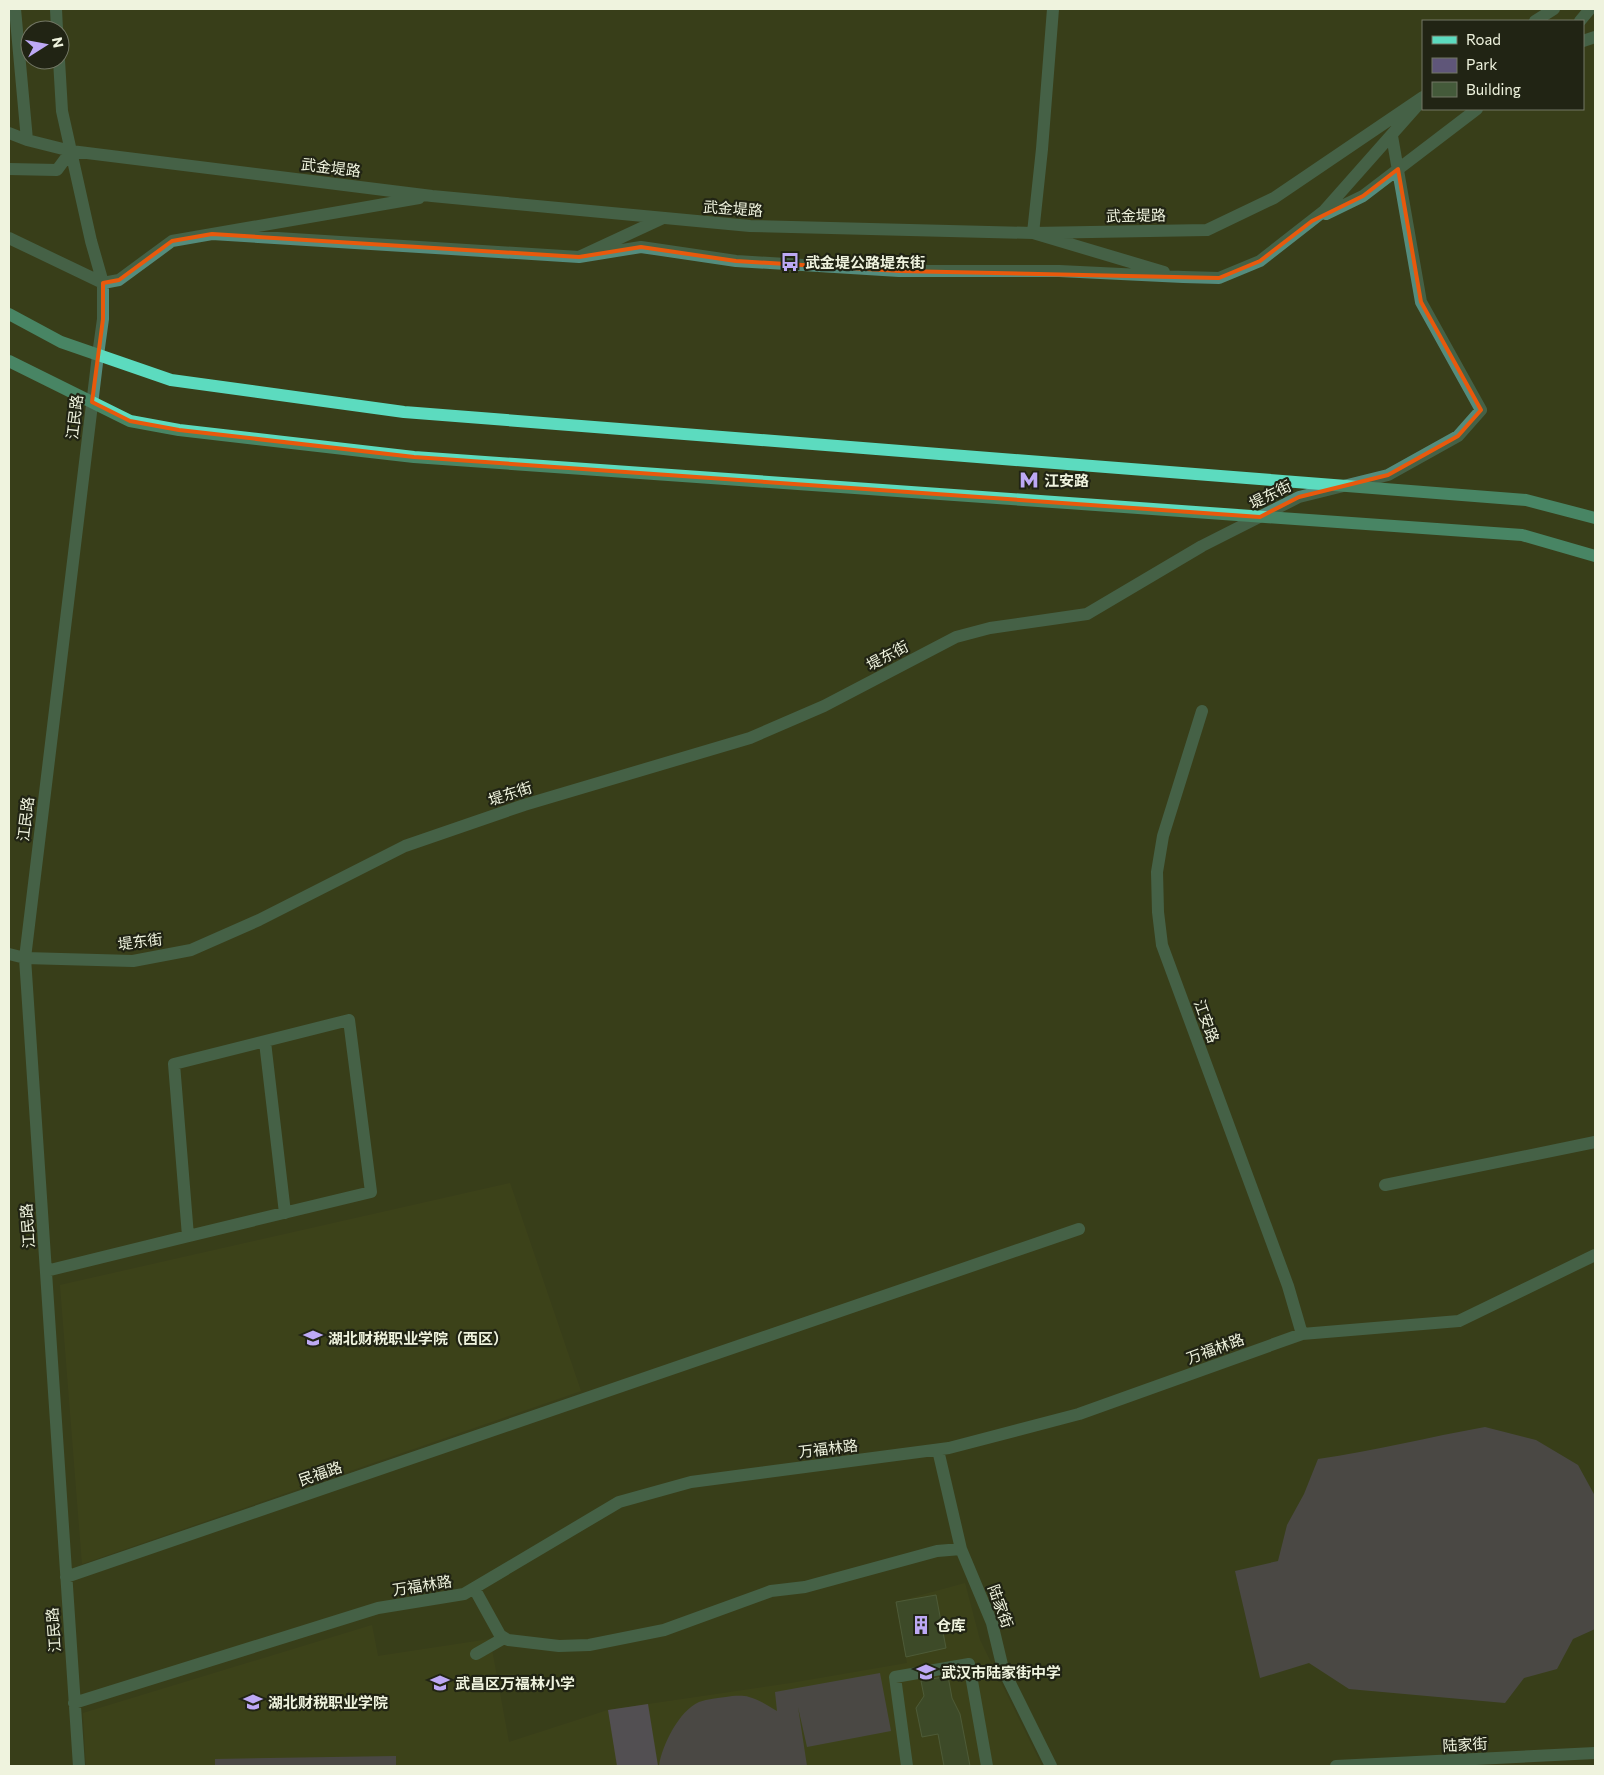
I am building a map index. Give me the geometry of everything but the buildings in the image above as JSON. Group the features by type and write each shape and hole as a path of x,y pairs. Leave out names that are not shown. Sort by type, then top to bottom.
{"main road":[{"path":"9,314 60,342 171,380 404,412 1526,500 1595,518"},
{"path":"9,361 130,420 179,430 414,457 1522,535 1595,556"}],"street":[{"path":"15,9 27,140"},
{"path":"1053,9 1042,150 1033,234 1183,278"},
{"path":"1537,20 1554,9"},
{"path":"1581,20 1590,9"},
{"name":"江民路","path":"60,70 62,111 103,284 104,319 92,402 25,958 79,1766"},
{"path":"212,234 579,257 641,247 736,261 899,271 1058,271 1183,278 1219,278 1260,261 1324,211 1422,100"},
{"name":"武金堤路","path":"9,133 27,140 71,151 432,196 750,226 1033,234 1207,230 1274,198 1422,100"},
{"path":"1312,221 1363,196 1476,110"},
{"name":"堤东街","path":"9,954 25,958 133,961 191,950 259,920 405,846 524,805 750,738 824,706 956,637 990,628 1087,614 1202,546 1299,497 1388,475 1458,436 1481,410 1421,302 1392,136"},
{"path":"9,169 57,170 71,151"},
{"path":"9,238 103,284 120,280 172,241 432,196"},
{"path":"579,257 663,218"},
{"name":"江安路","path":"1202,711 1163,836 1158,872 1158,912 1162,945 1288,1286 1302,1334"},
{"path":"46,1271 371,1192 349,1020 174,1064 188,1236"},
{"path":"265,1042 285,1213"},
{"path":"1386,1185 1595,1142"},
{"name":"民福路","path":"66,1577 1079,1229"},
{"name":"万福林路","path":"74,1703 378,1608 464,1594 619,1502 691,1482 938,1450 1079,1414 1302,1334 1460,1321 1595,1255"},
{"name":"陆家街","path":"938,1450 961,1550 992,1623 1003,1669 1051,1766"},
{"path":"474,1588 500,1635 508,1640 558,1646 589,1645 664,1630 771,1591 805,1587 937,1551 961,1550"},
{"path":"476,1654 504,1638"},
{"path":"907,1766 895,1677 969,1664 988,1766"},
{"name":"陆家街","path":"1336,1766 1595,1753"}],"highlighted area":[{"path":"1398,169 1421,302 1481,410 1458,436 1388,475 1299,497 1260,517 414,457 179,430 130,421 92,402 103,319 103,283 119,280 172,241 212,234 579,257 641,247 736,261 899,271 1219,278 1260,261 1312,221 1363,196"}],"shaded area":[{"name":"湖北财税职业学院（西区）","path":"510,1183 581,1391 82,1564 60,1285"},
{"path":"965,1583 980,1640 1042,1766 86,1766 83,1713 372,1625 378,1656 490,1639 509,1742 608,1710 791,1683 907,1663 896,1602"},
{"path":"648,1704 658,1766 617,1766 608,1710"}],"green space":[{"path":"1485,1427 1536,1440 1578,1465 1595,1496 1595,1629 1573,1639 1557,1669 1524,1678 1505,1703 1349,1689 1309,1663 1260,1678 1235,1571 1278,1561 1287,1525 1304,1494 1318,1459"},
{"path":"880,1673 891,1731 807,1747 798,1707 807,1766 659,1766 664,1748 678,1721 692,1706 699,1702 716,1698 743,1696 764,1703 777,1711 775,1692"},
{"path":"396,1756 396,1766 215,1766 215,1759"}],"place":[{"name":"武金堤公路堤东街","path":"790,262"},
{"name":"江安路","path":"1029,480"},
{"name":"湖北财税职业学院（西区）","path":"313,1338"},
{"name":"仓库","path":"921,1625"},
{"name":"武汉市陆家街中学","path":"926,1672"},
{"name":"武昌区万福林小学","path":"440,1683"},
{"name":"湖北财税职业学院","path":"253,1702"}]}
